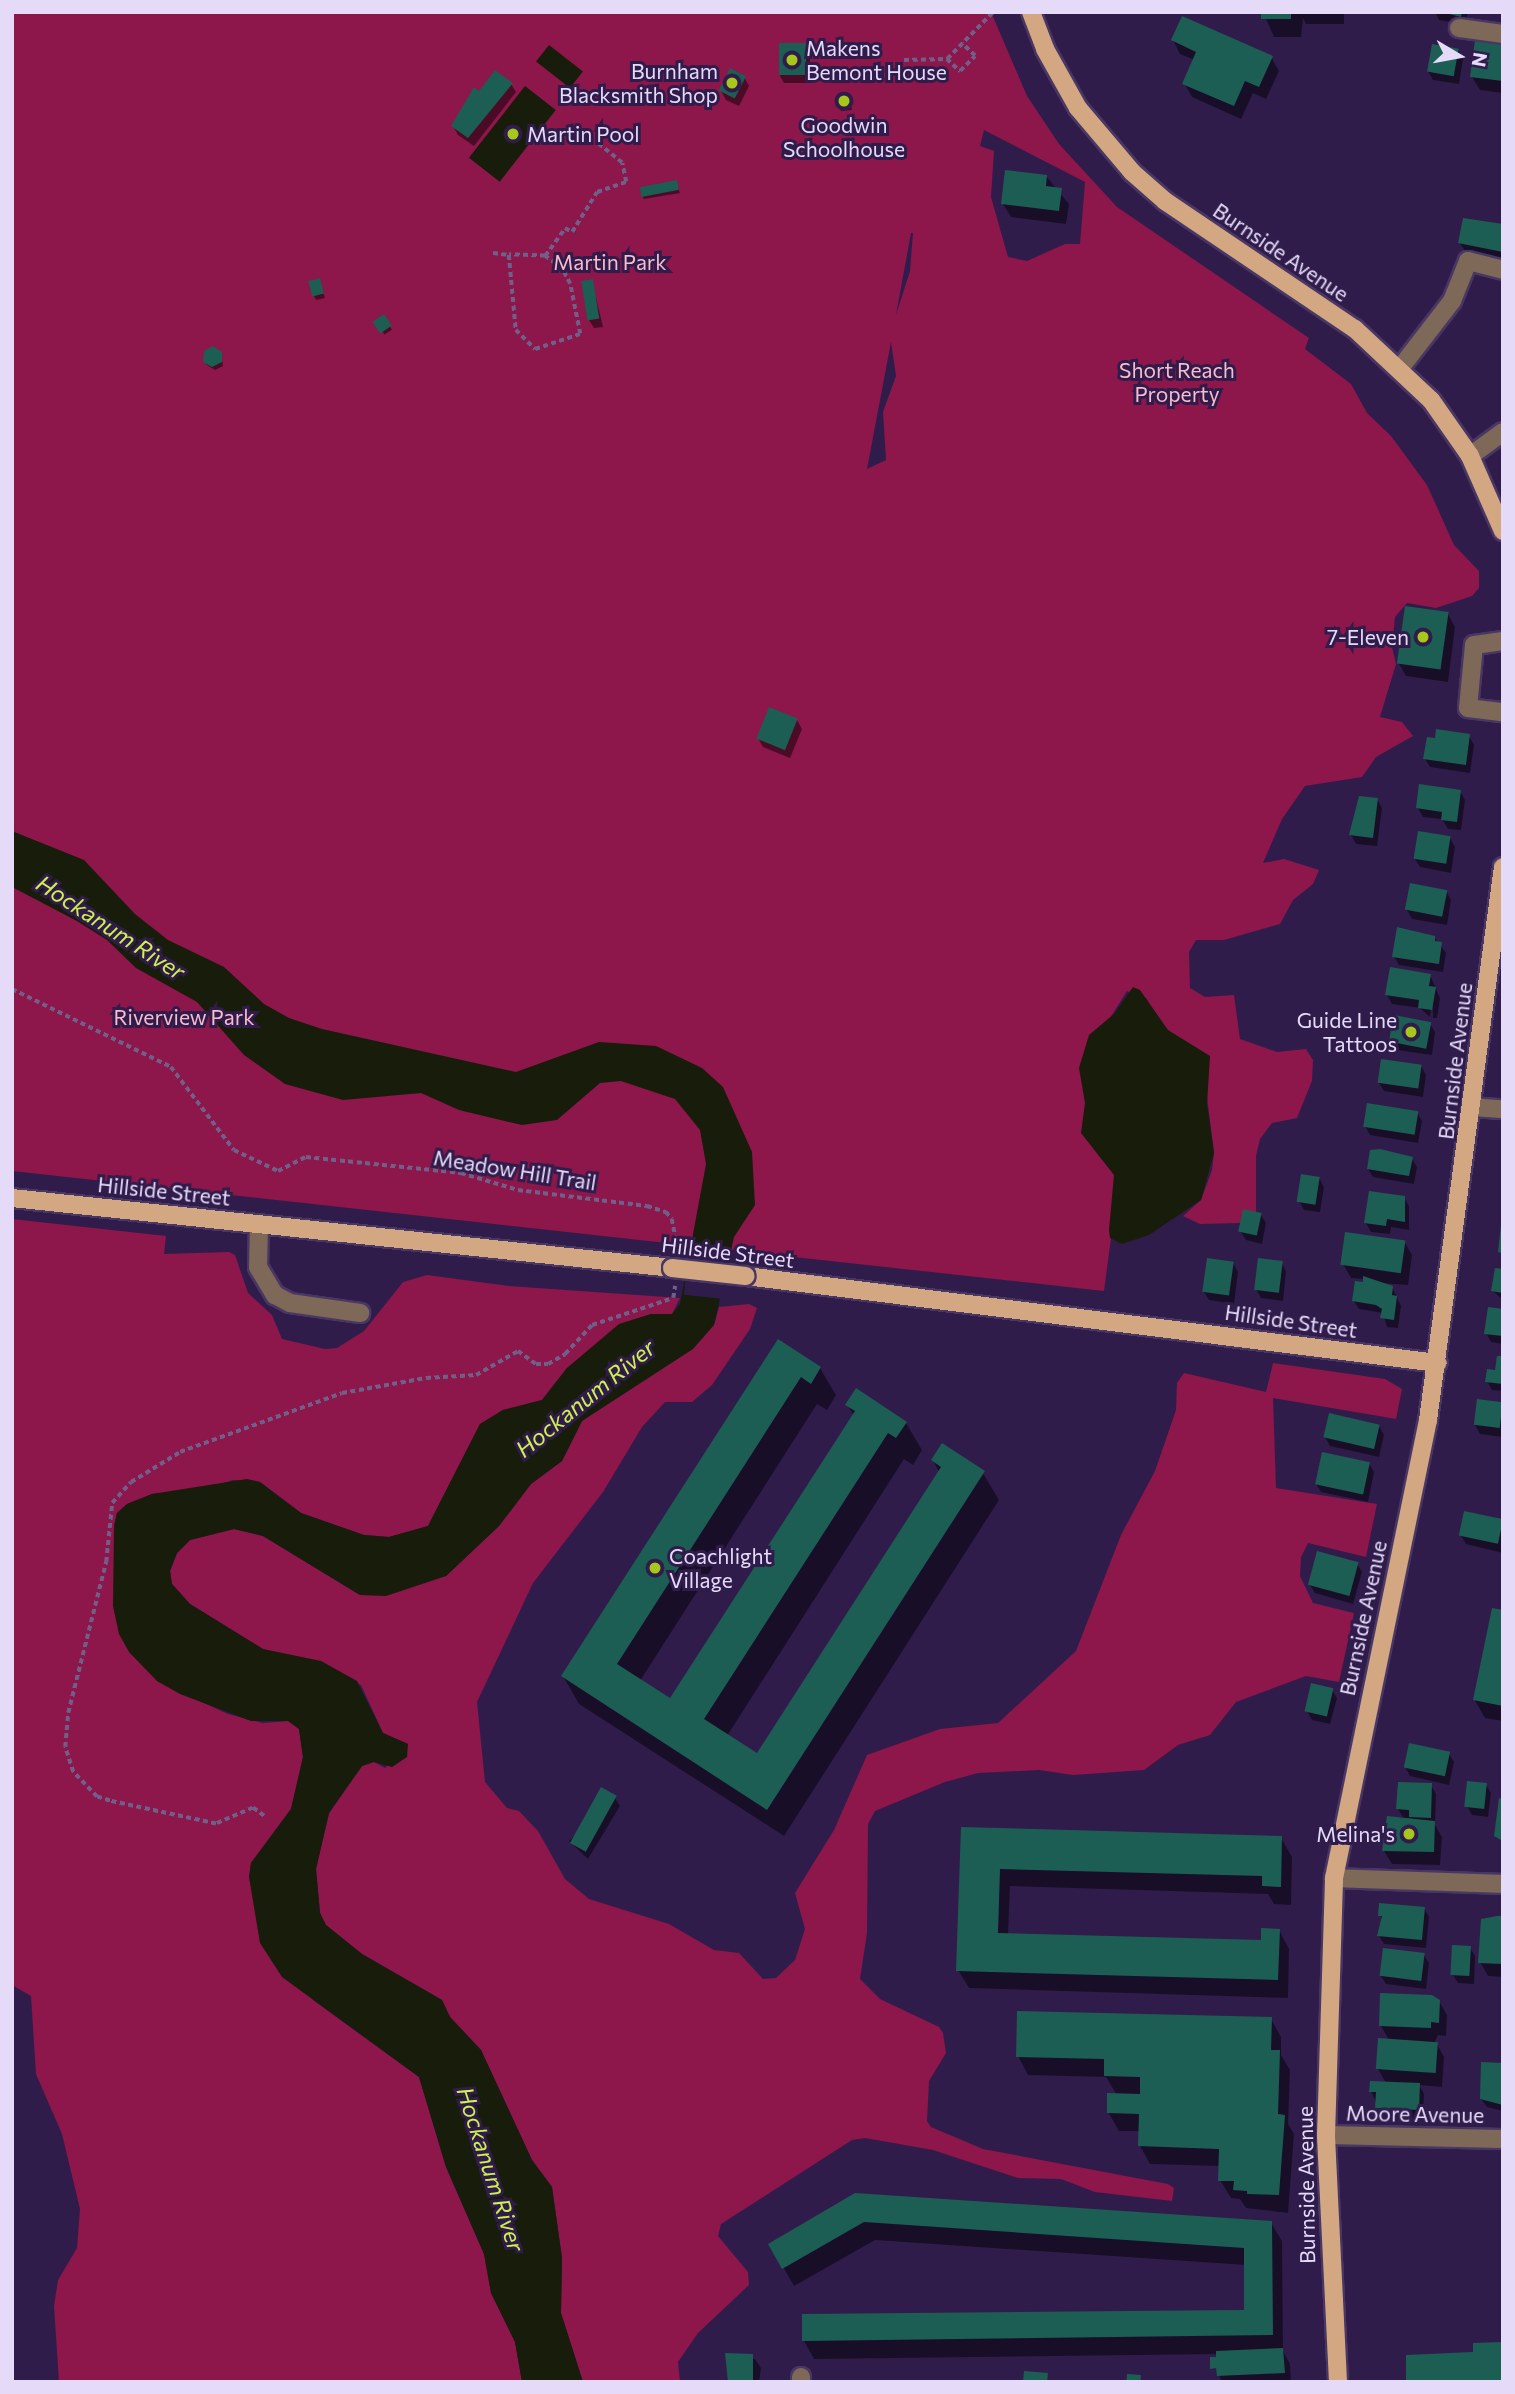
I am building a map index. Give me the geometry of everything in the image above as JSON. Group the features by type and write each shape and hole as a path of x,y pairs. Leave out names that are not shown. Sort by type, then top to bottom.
{"main road":[{"name":"Burnside Avenue","path":"1031,12 1045,49 1078,108 1132,172 1165,201 1355,328 1401,367 1431,400 1470,456 1503,531"},
{"name":"Burnside Avenue","path":"1338,2382 1326,2135 1334,1878 1438,1363 1503,867"},
{"name":"Hillside Street","path":"12,1198 746,1276 1438,1363"}],"street":[{"path":"1460,28 1503,34"},
{"path":"1401,367 1452,301 1468,261 1503,270"},
{"path":"1470,456 1503,432"},
{"path":"1503,641 1474,645 1468,708 1503,712"},
{"path":"1471,1107 1503,1109"},
{"path":"259,1224 258,1267 275,1295 290,1303 360,1313"},
{"path":"1334,1878 1503,1884"},
{"name":"Moore Avenue","path":"1326,2135 1503,2139"}],"path":[{"path":"904,60 947,59 993,12"},
{"path":"947,59 960,71 975,56 962,44"},
{"path":"545,256 565,228 572,232 597,192 626,182 622,163 596,142"},
{"path":"493,253 545,256 567,277 580,334 535,349 516,330 509,255"},
{"name":"Meadow Hill Trail","path":"12,989 171,1067 234,1150 278,1171 306,1157 461,1173 518,1190 647,1206 666,1212 678,1244 675,1268"},
{"path":"264,1815 253,1808 216,1824 97,1797 73,1772 65,1747 106,1562 108,1518 112,1503 131,1482 207,1440 342,1393 426,1377 476,1375 518,1351 536,1364 548,1364 565,1354 592,1325 673,1298 675,1268"}],"green space":[{"path":"12,12 991,12 1027,96 1059,144 1117,207 1309,338 1305,349 1351,384 1367,413 1391,436 1427,485 1454,545 1479,571 1479,588 1472,596 1436,608 1407,603 1395,617 1392,647 1396,664 1380,717 1402,722 1413,736 1376,757 1362,777 1305,786 1282,819 1263,863 1284,859 1319,870 1313,884 1293,900 1280,924 1224,940 1196,940 1189,952 1190,988 1205,997 1234,995 1240,1039 1277,1052 1306,1049 1313,1060 1312,1081 1297,1118 1272,1123 1260,1139 1256,1156 1256,1214 1239,1223 1200,1224 1183,1216 1201,1200 1212,1170 1214,1153 1207,1097 1111,1238 1104,1291 12,1171","holes":["984,130 1085,182 1080,244 1065,244 1027,261 1008,257 991,197 994,151 980,146","911,233 910,271 896,315","891,342 896,376 883,412 886,460 867,469","1127,991 1146,998 1162,1025 1110,1018"]},
{"path":"12,1219 166,1236 164,1254 229,1252 235,1255 248,1293 272,1315 282,1339 325,1349 337,1348 364,1331 403,1282 427,1275 509,1286 680,1298 672,1314 651,1314 627,1323 567,1368 542,1400 503,1410 480,1424 428,1526 389,1537 364,1535 301,1513 260,1482 233,1480 208,1488 152,1494 127,1504 117,1513 114,1526 157,1681 228,1714 263,1723 289,1721 299,1729 303,1757 291,1809 251,1863 249,1877 313,2000 419,2077 446,2167 484,2254 491,2293 515,2342 522,2382 59,2382 54,2306 58,2280 77,2248 80,2209 62,2134 36,2074 31,1996 12,1985"},
{"path":"749,1304 757,1308 750,1329 712,1385 692,1402 665,1402 642,1427 603,1492 533,1583 477,1702 485,1782 507,1808 519,1811 538,1831 565,1879 589,1899 669,1924 714,1950 739,1953 763,1979 776,1978 795,1960 805,1929 795,1893 834,1830 867,1755 940,1729 998,1723 1076,1651 1121,1535 1155,1471 1176,1410 1177,1383 1184,1373 1266,1392 1273,1363 1385,1379 1402,1389 1396,1419 1273,1398 1276,1488 1377,1504 1366,1557 1308,1543 1301,1557 1300,1576 1313,1603 1354,1613 1339,1682 1306,1676 1236,1702 1210,1735 1178,1745 1144,1770 1073,1775 1039,1770 978,1773 945,1782 875,1811 868,1824 867,1933 860,1979 880,1999 939,2027 943,2033 946,2053 929,2081 927,2121 931,2127 983,2149 1168,2184 1174,2188 1172,2201 1095,2192 1061,2179 1018,2178 933,2150 865,2138 852,2140 721,2224 718,2236 748,2272 749,2285 698,2333 678,2362 680,2382 583,2382 561,2313 562,2258 552,2187 532,2160 481,2050 450,2017 442,2000 362,1954 326,1925 320,1913 316,1869 329,1813 362,1766 374,1762 385,1768 408,1744 383,1733 361,1685 263,1649 190,1604 172,1584 170,1571 177,1553 190,1540 234,1529 263,1536 360,1595 446,1576 499,1526 531,1484 562,1461 582,1421 714,1325 719,1307"}],"water":[{"path":"549,45 583,71 570,88 536,62"},
{"name":"Martin Pool","path":"525,86 556,110 500,182 469,158"},
{"name":"Hockanum River","path":"12,831 84,860 135,914 168,940 224,967 264,1004 289,1018 322,1029 516,1072 599,1042 656,1046 702,1068 723,1087 752,1152 755,1205 734,1237 714,1325 693,1349 582,1421 562,1461 531,1484 499,1526 446,1576 386,1596 360,1595 263,1536 234,1529 190,1540 177,1553 170,1571 172,1584 190,1604 263,1649 321,1661 357,1681 383,1733 408,1744 407,1757 392,1767 374,1762 362,1766 329,1813 316,1869 320,1913 326,1925 362,1954 442,2000 450,2017 481,2050 532,2160 552,2187 562,2258 561,2313 583,2382 522,2382 515,2342 491,2293 484,2254 446,2167 419,2077 282,1977 260,1943 249,1877 251,1863 291,1809 303,1757 299,1729 288,1721 251,1721 180,1694 157,1681 129,1652 119,1634 113,1606 114,1526 117,1513 127,1504 152,1494 247,1479 260,1482 301,1513 364,1535 389,1537 428,1526 480,1424 503,1410 542,1400 567,1368 619,1324 651,1314 672,1314 680,1304 706,1164 700,1130 675,1099 621,1081 600,1083 557,1120 522,1125 459,1110 421,1093 343,1100 285,1084 244,1055 197,1002 136,968 107,940 77,921 12,887"},
{"path":"1133,987 1140,990 1168,1030 1210,1056 1207,1104 1214,1153 1201,1200 1149,1235 1122,1244 1110,1238 1109,1230 1114,1175 1081,1133 1085,1103 1079,1068 1089,1035 1114,1014"}],"pier":[{"path":"689,1245 734,1250 729,1299 684,1295"}],"building":[{"path":"1261,12 1291,12 1291,19 1261,19"},
{"path":"1442,12 1462,12 1461,17"},
{"path":"1182,16 1273,56 1259,87 1245,81 1234,106 1182,84 1196,52 1171,40"},
{"path":"1475,40 1503,44 1503,81 1470,77"},
{"name":"Makens Bemont House","path":"779,43 806,43 806,75 779,75"},
{"path":"1432,44 1459,49 1454,76 1427,72"},
{"name":"Burnham Blacksmith Shop","path":"730,68 746,76 735,98 719,90"},
{"path":"495,70 513,83 468,138 451,126 474,87 479,91"},
{"name":"Goodwin Schoolhouse","path":"850,94 851,106 837,107 836,95"},
{"path":"1005,170 1047,175 1046,186 1062,188 1059,211 1001,204"},
{"path":"677,180 679,190 642,197 640,187"},
{"path":"1463,218 1503,224 1503,252 1458,243"},
{"path":"320,278 324,294 312,296 308,281"},
{"path":"593,279 599,319 587,320 581,281"},
{"path":"384,314 392,326 380,333 372,322"},
{"path":"213,346 222,352 222,362 212,367 203,362 204,351"},
{"name":"7-Eleven","path":"1405,606 1449,612 1440,670 1397,663"},
{"path":"769,707 798,719 785,750 756,739"},
{"path":"1436,729 1470,734 1466,765 1423,759 1427,737 1435,738"},
{"path":"1419,784 1461,790 1457,822 1441,820 1442,812 1416,808"},
{"path":"1359,796 1378,798 1373,838 1349,835"},
{"path":"1418,831 1451,836 1446,864 1414,859"},
{"path":"1410,883 1447,890 1442,917 1405,910"},
{"path":"1397,927 1435,936 1435,941 1442,942 1439,964 1392,957"},
{"path":"1390,967 1431,974 1429,986 1436,987 1432,1010 1418,1008 1419,1000 1385,995"},
{"name":"Guide Line Tattoos","path":"1394,1015 1431,1022 1426,1049 1389,1042"},
{"path":"1381,1059 1422,1065 1418,1088 1378,1083"},
{"path":"1367,1103 1418,1111 1415,1135 1363,1127"},
{"path":"1380,1149 1413,1157 1409,1176 1367,1169 1370,1150"},
{"path":"1301,1174 1320,1177 1315,1205 1297,1202"},
{"path":"1369,1191 1405,1196 1405,1222 1387,1219 1386,1226 1364,1223"},
{"path":"1243,1209 1262,1213 1257,1235 1238,1231"},
{"path":"1501,1225 1503,1226 1503,1253 1498,1252"},
{"path":"1345,1232 1405,1240 1401,1273 1340,1265"},
{"path":"1207,1258 1234,1262 1229,1295 1202,1292"},
{"path":"1258,1258 1283,1261 1279,1293 1254,1290"},
{"path":"1495,1268 1503,1269 1503,1293 1491,1291"},
{"path":"1363,1276 1393,1286 1392,1295 1397,1296 1394,1320 1380,1318 1382,1309 1376,1305 1352,1301 1355,1281 1363,1282"},
{"path":"1488,1307 1503,1309 1503,1336 1484,1334"},
{"name":"Coachlight Village","path":"778,1339 821,1367 811,1384 801,1377 617,1664 670,1698 855,1411 845,1405 856,1388 907,1422 896,1438 888,1433 704,1719 757,1753 941,1467 931,1460 942,1443 985,1471 767,1810 561,1676"},
{"path":"1497,1356 1503,1356 1503,1384 1485,1382 1487,1369 1495,1370"},
{"path":"1477,1399 1503,1402 1500,1428 1474,1425"},
{"path":"1329,1413 1380,1425 1374,1449 1323,1437"},
{"path":"1322,1452 1370,1462 1363,1494 1315,1484"},
{"path":"1464,1511 1503,1519 1498,1544 1459,1535"},
{"path":"1317,1551 1359,1562 1349,1596 1308,1585"},
{"path":"1492,1608 1503,1610 1503,1706 1473,1700"},
{"path":"1311,1683 1333,1688 1327,1716 1304,1711"},
{"path":"1409,1743 1450,1752 1445,1776 1404,1767"},
{"path":"1467,1781 1487,1783 1484,1809 1464,1807"},
{"path":"1398,1782 1432,1783 1431,1818 1409,1817 1409,1810 1396,1809"},
{"path":"601,1787 617,1796 586,1852 570,1843"},
{"path":"1499,1798 1503,1799 1503,1841 1494,1836"},
{"name":"Melina's","path":"1387,1816 1435,1821 1434,1852 1382,1851"},
{"path":"961,1827 1282,1836 1281,1887 1262,1886 1262,1876 1000,1869 998,1933 1261,1940 1261,1928 1280,1929 1278,1980 956,1971"},
{"path":"1379,1903 1425,1907 1422,1940 1377,1936 1382,1916 1378,1916"},
{"path":"1503,1916 1503,1964 1478,1963 1481,1919"},
{"path":"1452,1945 1471,1946 1469,1976 1450,1975"},
{"path":"1383,1948 1425,1953 1421,1981 1380,1976"},
{"path":"1380,1993 1432,1995 1440,2000 1439,2023 1431,2022 1431,2028 1379,2026"},
{"path":"1017,2011 1272,2017 1271,2050 1280,2050 1278,2114 1285,2115 1279,2195 1247,2194 1247,2191 1233,2190 1234,2181 1218,2181 1219,2149 1138,2146 1139,2114 1107,2113 1107,2093 1140,2094 1140,2077 1104,2076 1104,2059 1016,2057"},
{"path":"1378,2038 1438,2042 1436,2073 1376,2069"},
{"path":"1481,2062 1503,2063 1503,2105 1480,2099"},
{"path":"1370,2081 1420,2083 1419,2110 1375,2108 1376,2092 1369,2092"},
{"path":"855,2193 1272,2221 1273,2335 802,2341 802,2314 1244,2310 1244,2248 864,2222 782,2269 768,2244"},
{"path":"1503,2342 1503,2382 1406,2382 1406,2355 1473,2352 1473,2343"},
{"path":"1283,2348 1285,2373 1217,2376 1216,2368 1210,2369 1210,2357 1216,2357 1216,2351"},
{"path":"725,2353 753,2354 753,2381 728,2382"},
{"path":"1024,2371 1048,2373 1047,2382 1023,2382"},
{"path":"1127,2374 1141,2375 1140,2382 1126,2382"}],"place":[{"name":"Makens Bemont House","path":"792,60"},
{"name":"Burnham Blacksmith Shop","path":"732,83"},
{"name":"Goodwin Schoolhouse","path":"844,101"},
{"name":"Martin Pool","path":"513,134"},
{"name":"7-Eleven","path":"1423,637"},
{"name":"Guide Line Tattoos","path":"1411,1032"},
{"name":"Coachlight Village","path":"655,1568"},
{"name":"Melina's","path":"1409,1834"}],"park label":[{"name":"Martin Park","path":"610,262"},
{"name":"Short Reach Property","path":"1177,382"},
{"name":"Riverview Park","path":"184,1017"}]}
